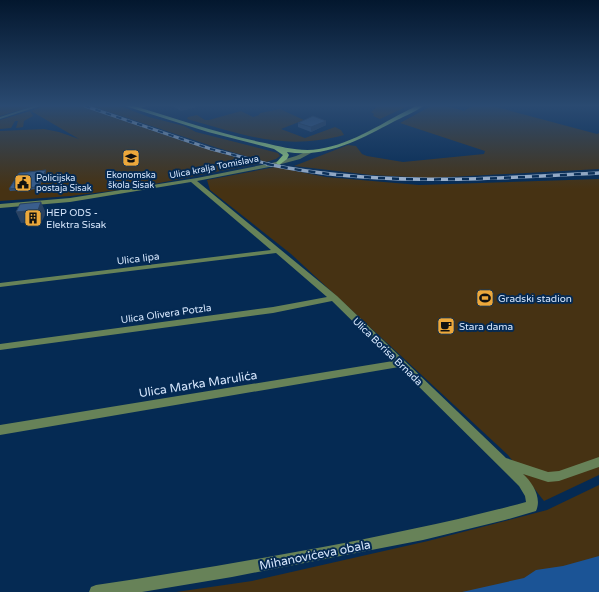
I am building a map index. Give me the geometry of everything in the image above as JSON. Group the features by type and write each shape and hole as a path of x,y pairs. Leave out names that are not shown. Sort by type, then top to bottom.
{"main road":[{"path":"220,134 269,146 310,152 328,148 364,134"},
{"path":"251,142 284,146 313,145 332,142 364,134"},
{"path":"269,146 286,153 286,158 279,163"}],"street":[{"name":"Ulica kralja Tomislava","path":"0,206 94,197 192,180 279,163 304,156 310,152"},
{"name":"Ulica Borisa Brnada","path":"192,180 334,298 500,461 548,477 559,476 599,462"},
{"name":"Ulica lipa","path":"0,285 278,251"},
{"name":"Ulica Olivera Potzla","path":"0,347 273,310 334,298"},
{"name":"Ulica Marka Marulića","path":"0,430 401,363"},
{"name":"Mihanovićeva obala","path":"96,592 185,579 388,541 483,521 532,507 533,502 531,494 524,482 500,461"}],"shaded area":[{"path":"0,134 64,134 79,139 70,134 162,134 234,157 261,163 134,188 71,196 0,201"},
{"path":"175,134 202,134 278,153 280,156 266,162"},
{"path":"241,134 293,134 305,138 317,134 343,134 344,135 322,140 302,142 264,139"},
{"path":"432,134 599,134 599,169 431,178 371,175 294,166 348,145 356,146 362,154 367,156 403,162 484,154 485,151"},
{"path":"275,167 326,177 419,185 599,179 599,475 544,501 508,455 291,254 210,190 207,180"},
{"path":"599,485 599,592 176,592 252,581 428,541 547,510"}],"water":[{"path":"599,556 599,592 462,592 524,578 536,570 563,566"}],"building":[{"path":"46,170 37,187 9,189 19,173"},
{"path":"41,202 38,210 16,212 20,204"}],"railway":[{"path":"166,134 211,149 270,165"},
{"path":"270,165 308,171 391,179 474,179 599,173"}],"place":[{"name":"Ekonomska škola Sisak","path":"131,158"},
{"name":"Policijska postaja Sisak","path":"23,183"},
{"name":"HEP ODS - Elektra Sisak","path":"33,218"},
{"name":"Gradski stadion","path":"485,298"},
{"name":"Stara dama","path":"446,326"}]}
